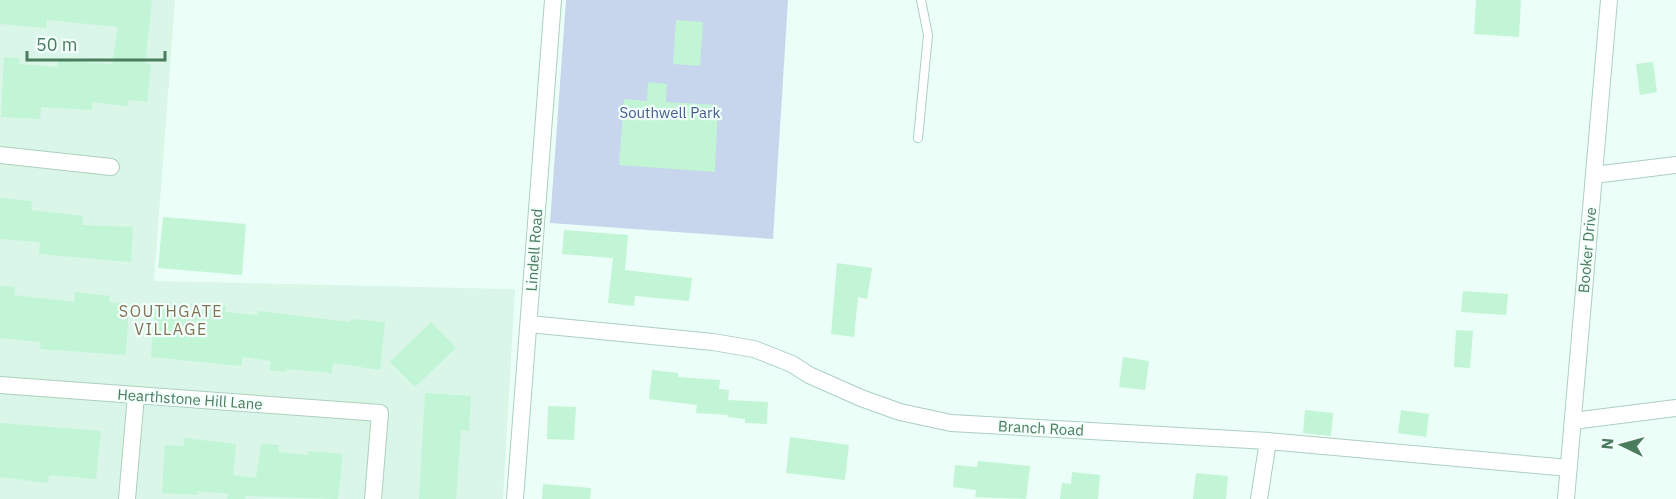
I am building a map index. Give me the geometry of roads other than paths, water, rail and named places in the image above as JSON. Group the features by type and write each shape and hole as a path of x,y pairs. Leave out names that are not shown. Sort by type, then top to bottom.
{"street":[{"name":"Lindell Road","path":"514,499 553,0"},
{"name":"Booker Drive","path":"1566,499 1609,0"},
{"path":"0,155 111,167"},
{"path":"1594,175 1676,165"},
{"name":"Branch Road","path":"529,324 713,342 754,349 792,364 808,375 861,398 900,412 951,423 1268,441 1569,468"},
{"name":"Hearthstone Hill Lane","path":"0,384 380,413 373,499"},
{"path":"127,499 136,395"},
{"path":"1573,421 1676,408"},
{"path":"1259,499 1268,441"}],"lane":[{"path":"918,138 928,35 921,0"}],"district":[{"name":"SOUTHGATE VILLAGE","path":"171,320"}],"park label":[{"name":"Southwell Park","path":"670,112"}]}
